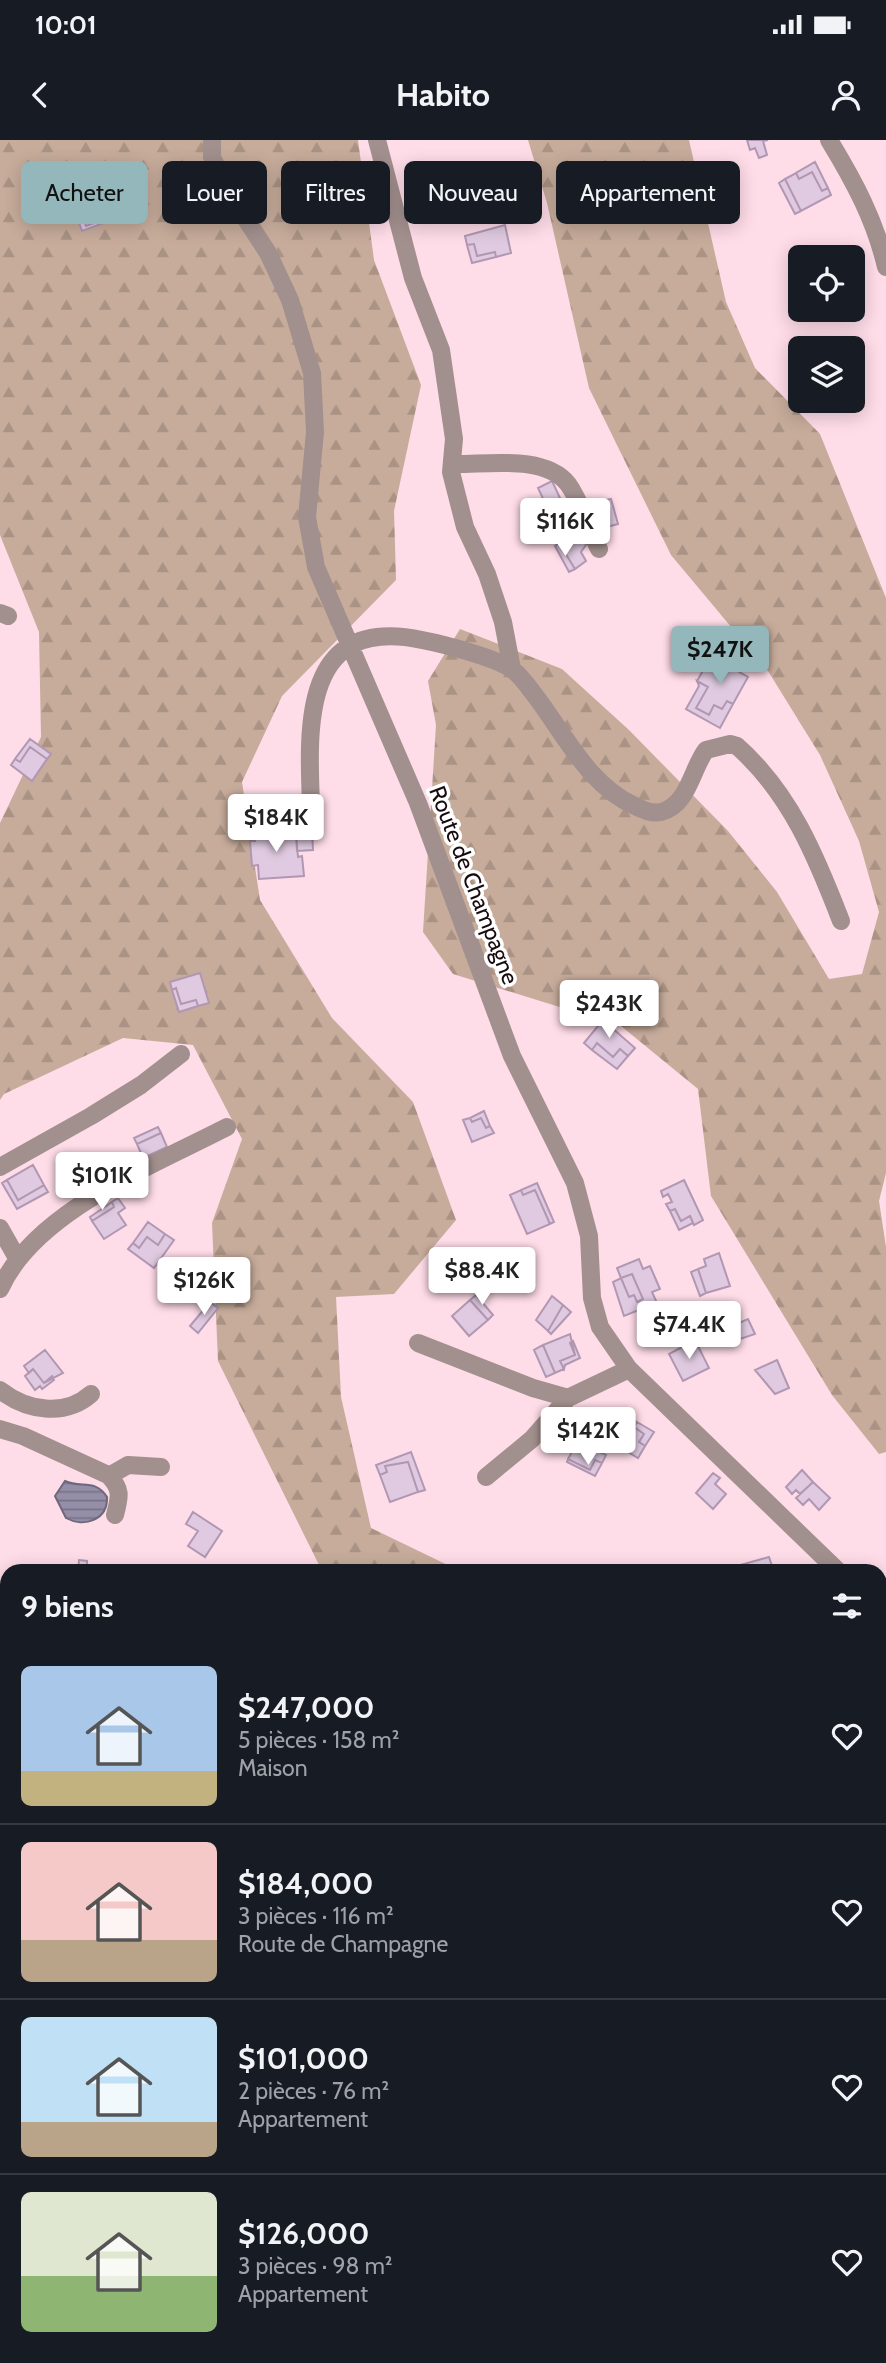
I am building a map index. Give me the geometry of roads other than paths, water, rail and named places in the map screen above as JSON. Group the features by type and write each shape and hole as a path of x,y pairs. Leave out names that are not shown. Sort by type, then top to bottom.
{"street":[{"name":"Route de Champagne","path":"212,140 212,157 229,193 268,253 290,300 312,373 315,432 307,517 316,567 347,645 418,803 512,1056 575,1183 589,1237 592,1298 600,1327 629,1369 831,1564"},
{"path":"377,140 413,278 441,351 454,439 451,472 465,527 487,574 503,622 512,669 597,781 615,797 643,810 662,812 673,806 692,781 706,750 730,744 737,746 773,782 803,831 841,921"},
{"path":"830,140 861,195 877,231 886,267"},
{"path":"452,464 530,465 555,472 568,485 599,549"},
{"path":"312,828 308,730 323,674 347,645 395,634 444,645 512,669"},
{"path":"0,1167 101,1110 181,1054"},
{"path":"0,1289 17,1258 46,1231 97,1194 227,1126"},
{"path":"0,1228 17,1258"},
{"path":"418,1343 533,1388 568,1398"},
{"path":"486,1477 532,1439 568,1398 629,1369"},
{"path":"0,1390 29,1406 53,1409 80,1404 91,1394"},
{"path":"0,1429 23,1436 109,1476 119,1486 121,1494 115,1515"},
{"path":"109,1476 128,1465 161,1467"}]}
